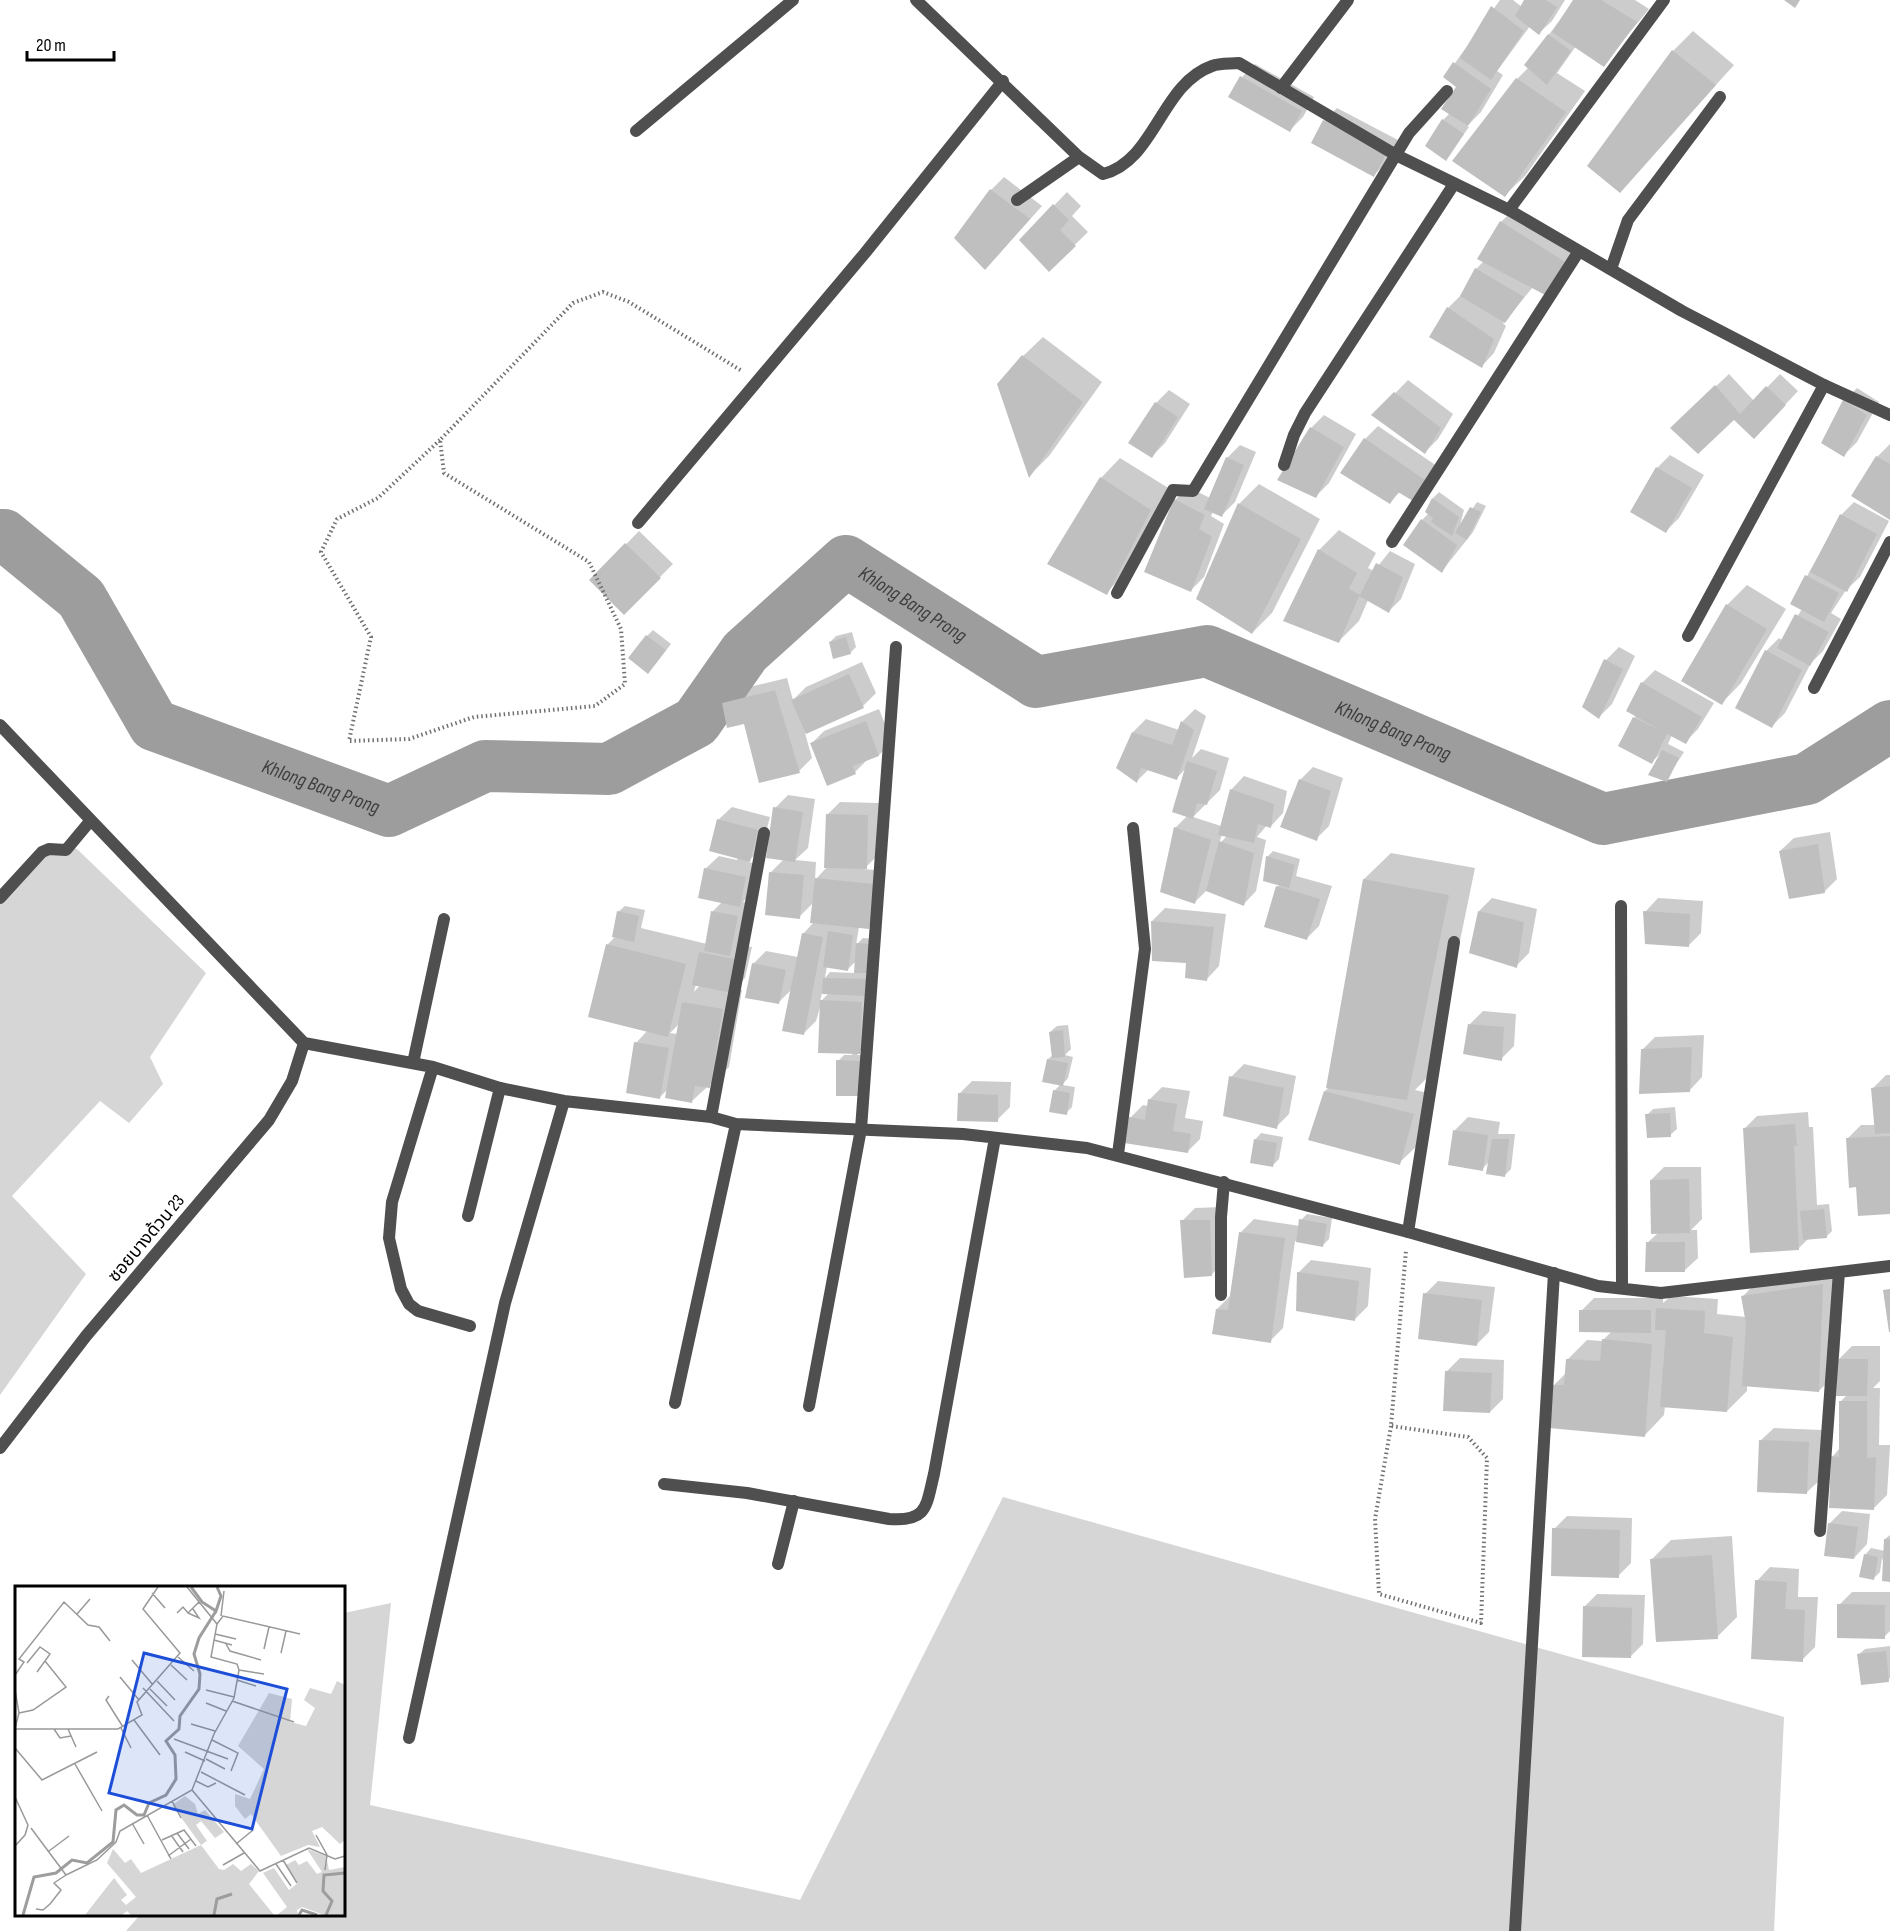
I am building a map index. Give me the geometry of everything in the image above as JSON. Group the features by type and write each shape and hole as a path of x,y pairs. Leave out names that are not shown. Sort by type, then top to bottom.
{"street":[{"path":"636,131 793,0"},
{"path":"916,0 1003,81 1079,157 1103,174 1117,171 1136,151 1176,93 1192,75 1213,65 1239,63 1396,155 1509,210 1682,310 1824,385 1890,415"},
{"path":"1281,88 1348,0"},
{"path":"1509,210 1664,0"},
{"path":"638,523 865,253 1003,81"},
{"path":"1117,593 1173,490 1193,491 1409,133 1447,91"},
{"path":"1611,269 1628,220 1720,97"},
{"path":"1017,200 1079,157"},
{"path":"1284,465 1294,435 1305,413 1454,184"},
{"path":"1392,542 1580,251"},
{"path":"1688,636 1824,385"},
{"path":"1814,688 1890,542"},
{"path":"809,1406 861,1129 896,647"},
{"path":"0,725 304,1043 434,1067 500,1088 564,1101 711,1117 736,1124 963,1134 1087,1148 1224,1182 1598,1286 1661,1293 1890,1266"},
{"path":"0,898 42,852 49,849 66,850 91,820"},
{"path":"1118,1154 1145,949 1133,828"},
{"path":"711,1117 764,833"},
{"path":"1621,906 1622,1288"},
{"path":"413,1063 444,919"},
{"path":"1408,1232 1454,942"},
{"name":"ซอยบางด้วน 23","path":"0,1449 86,1336 269,1120 292,1081 304,1043"},
{"path":"434,1067 392,1202 389,1238 401,1289 409,1304 418,1311 470,1326"},
{"path":"468,1216 500,1088"},
{"path":"409,1738 505,1303 564,1101"},
{"path":"675,1403 736,1124"},
{"path":"664,1484 794,1501 908,1520 920,1514 927,1501 995,1138"},
{"path":"1221,1295 1221,1217 1224,1182"},
{"path":"1820,1531 1839,1272"},
{"path":"1515,1931 1554,1273"},
{"path":"778,1564 794,1501"}],"path":[{"path":"440,440 444,473 589,562 621,629 626,684 595,706 474,717 409,739 349,741 371,636 321,552 337,519 378,498 440,440 573,303 603,292 629,302 758,380"},
{"path":"1391,1426 1468,1437 1487,1458 1481,1623 1379,1594 1375,1519 1391,1426 1408,1232"}],"shaded area":[{"path":"47,843 77,849 206,973 150,1057 163,1084 129,1123 100,1101 12,1196 86,1274 0,1395 0,898"},
{"path":"1003,1497 1784,1717 1774,1931 126,1931 139,1916 345,1916 345,1613 391,1603 370,1805 800,1900"}],"building":[{"path":"1524,0 1546,0 1557,7 1539,35 1515,16"},
{"path":"1573,0 1601,0 1637,22 1604,67 1552,32"},
{"path":"1784,0 1800,0 1795,8"},
{"path":"1491,6 1524,31 1491,80 1460,58"},
{"path":"1548,34 1571,51 1547,85 1524,65"},
{"path":"1672,50 1716,85 1620,193 1587,166"},
{"path":"1453,62 1491,89 1468,126 1441,109 1456,87 1443,77"},
{"path":"1240,76 1302,111 1290,132 1228,97"},
{"path":"1516,78 1566,112 1505,197 1452,161"},
{"path":"1442,119 1464,134 1446,161 1425,146"},
{"path":"1323,120 1386,154 1374,177 1311,143"},
{"path":"990,189 1030,219 985,270 954,238"},
{"path":"1053,204 1069,220 1060,230 1076,246 1049,272 1019,240"},
{"path":"1500,221 1567,263 1547,296 1477,259"},
{"path":"1475,268 1524,297 1505,323 1460,296"},
{"path":"1447,307 1494,339 1482,368 1429,337"},
{"path":"1022,355 1083,402 1029,478 997,384"},
{"path":"1715,385 1740,414 1766,386 1786,405 1754,439 1734,420 1698,454 1670,428"},
{"path":"1394,392 1441,428 1425,454 1371,415"},
{"path":"1843,400 1867,415 1844,457 1821,443"},
{"path":"1155,402 1178,417 1152,458 1128,443"},
{"path":"1310,427 1344,447 1316,498 1277,480"},
{"path":"1364,438 1425,480 1413,501 1398,492 1390,504 1340,473"},
{"path":"1876,456 1890,464 1890,520 1851,496"},
{"path":"1226,457 1244,465 1222,517 1204,509"},
{"path":"1656,467 1692,488 1666,533 1630,512"},
{"path":"1100,477 1151,510 1107,595 1047,564"},
{"path":"1432,498 1459,517 1452,536 1431,522 1433,518 1425,512"},
{"path":"1174,499 1205,515 1199,529 1212,537 1191,592 1144,572"},
{"path":"1238,503 1301,539 1252,634 1196,599"},
{"path":"1470,507 1481,512 1467,540 1455,533"},
{"path":"1840,514 1877,534 1847,592 1810,572"},
{"path":"1421,519 1457,545 1442,573 1403,545"},
{"path":"625,543 661,578 624,615 589,580"},
{"path":"1318,549 1357,573 1349,589 1360,595 1376,563 1403,577 1389,613 1359,596 1339,643 1283,621"},
{"path":"1805,575 1839,593 1824,622 1790,604"},
{"path":"1726,604 1767,629 1722,705 1681,681"},
{"path":"1795,614 1829,632 1810,666 1777,648"},
{"path":"646,635 666,650 648,674 628,658"},
{"path":"846,637 851,654 833,659 829,642"},
{"path":"1765,650 1802,670 1772,728 1735,708"},
{"path":"1604,659 1623,669 1599,719 1582,707"},
{"path":"849,674 864,708 806,734 791,700"},
{"path":"1641,682 1702,717 1686,744 1667,734 1652,764 1618,746 1633,717 1662,731 1626,711"},
{"path":"775,690 800,773 759,783 744,724 727,728 722,703"},
{"path":"866,721 879,756 853,766 856,774 827,786 810,743"},
{"path":"1181,721 1194,730 1177,780 1141,768 1137,783 1116,768 1132,732 1172,745"},
{"path":"1662,750 1679,758 1667,782 1648,775"},
{"path":"1187,761 1217,771 1207,805 1197,803 1193,819 1172,812"},
{"path":"1299,779 1331,791 1317,841 1280,827"},
{"path":"1230,789 1274,804 1271,828 1258,824 1254,843 1218,835"},
{"path":"773,807 803,812 795,862 766,858"},
{"path":"826,814 868,815 867,869 824,868"},
{"path":"717,819 758,830 750,862 709,851"},
{"path":"1174,827 1211,840 1195,904 1160,892"},
{"path":"1219,841 1254,853 1244,906 1206,891"},
{"path":"1818,844 1825,893 1789,899 1779,851"},
{"path":"1266,856 1295,865 1289,888 1263,881"},
{"path":"704,868 746,877 740,907 698,898"},
{"path":"769,872 804,875 800,919 765,915"},
{"path":"815,878 873,884 869,929 810,923"},
{"path":"1363,879 1449,895 1407,1100 1326,1088"},
{"path":"1276,886 1320,899 1307,940 1264,927"},
{"path":"617,911 639,916 634,942 612,937"},
{"path":"711,911 738,916 730,956 704,951"},
{"path":"1478,911 1524,922 1517,968 1469,953"},
{"path":"1643,911 1690,914 1689,947 1645,944"},
{"path":"1151,921 1214,927 1207,981 1185,978 1186,963 1152,961"},
{"path":"828,931 853,935 848,971 823,967"},
{"path":"802,933 823,937 804,1035 782,1031"},
{"path":"856,943 870,944 868,973 854,973"},
{"path":"606,944 686,964 668,1037 588,1017"},
{"path":"699,952 739,960 733,993 692,985"},
{"path":"752,963 786,970 779,1004 745,998"},
{"path":"823,978 868,979 867,996 822,994"},
{"path":"820,1000 862,1002 860,1054 818,1053"},
{"path":"682,1002 723,1009 710,1088 695,1086 692,1103 665,1098"},
{"path":"1468,1024 1504,1027 1502,1061 1463,1054"},
{"path":"1063,1030 1065,1057 1052,1058 1049,1032"},
{"path":"634,1042 669,1048 660,1099 626,1093"},
{"path":"1692,1047 1690,1092 1639,1094 1641,1049"},
{"path":"1047,1059 1068,1063 1063,1086 1042,1082"},
{"path":"836,1060 861,1061 861,1096 836,1096"},
{"path":"1229,1076 1284,1088 1277,1129 1223,1116"},
{"path":"1890,1086 1890,1133 1875,1134 1871,1088"},
{"path":"1053,1090 1070,1093 1067,1115 1049,1112"},
{"path":"1324,1091 1414,1114 1400,1165 1308,1140"},
{"path":"958,1093 998,1095 998,1122 957,1121"},
{"path":"1148,1099 1177,1104 1173,1131 1191,1134 1188,1153 1124,1143 1129,1117 1145,1120"},
{"path":"1670,1113 1671,1137 1647,1138 1645,1114"},
{"path":"1795,1124 1799,1250 1750,1253 1743,1128"},
{"path":"1453,1130 1488,1135 1483,1171 1448,1165"},
{"path":"1890,1136 1890,1214 1858,1216 1856,1187 1849,1188 1846,1138"},
{"path":"1254,1139 1277,1143 1273,1167 1250,1163"},
{"path":"1492,1139 1509,1139 1505,1177 1486,1174"},
{"path":"1689,1179 1690,1233 1651,1234 1650,1180"},
{"path":"1824,1209 1827,1238 1803,1240 1800,1211"},
{"path":"1299,1219 1327,1224 1323,1247 1296,1242"},
{"path":"1180,1220 1210,1220 1212,1276 1184,1278"},
{"path":"1239,1232 1285,1238 1271,1343 1212,1334 1216,1309 1228,1310"},
{"path":"1646,1242 1685,1242 1685,1272 1645,1272"},
{"path":"1297,1272 1359,1281 1355,1321 1296,1311"},
{"path":"1823,1284 1819,1392 1742,1386 1746,1324 1741,1296"},
{"path":"1890,1289 1890,1332 1889,1332 1883,1290"},
{"path":"1423,1293 1482,1300 1477,1346 1418,1339"},
{"path":"1656,1308 1705,1311 1704,1333 1733,1337 1727,1412 1660,1407 1666,1330 1655,1330"},
{"path":"1579,1310 1651,1310 1651,1333 1579,1332"},
{"path":"1602,1339 1652,1344 1645,1437 1549,1428 1553,1385 1564,1385 1566,1359 1600,1361"},
{"path":"1837,1359 1868,1359 1867,1396 1836,1396"},
{"path":"1445,1371 1492,1373 1490,1413 1443,1411"},
{"path":"1839,1401 1867,1401 1867,1458 1876,1457 1874,1510 1829,1508 1831,1456 1839,1457"},
{"path":"1759,1440 1809,1442 1807,1494 1757,1492"},
{"path":"1828,1523 1858,1527 1854,1559 1824,1556"},
{"path":"1552,1528 1620,1530 1619,1578 1551,1576"},
{"path":"1884,1539 1890,1539 1890,1582 1882,1581"},
{"path":"1864,1554 1878,1557 1874,1580 1859,1577"},
{"path":"1712,1555 1718,1639 1656,1642 1650,1559"},
{"path":"1755,1580 1787,1582 1785,1609 1805,1610 1803,1662 1751,1659"},
{"path":"1837,1604 1885,1605 1885,1639 1837,1638"},
{"path":"1583,1606 1632,1608 1631,1658 1582,1657"},
{"path":"1886,1651 1889,1682 1861,1685 1857,1654"}],"waterway":[{"name":"Khlong Bang Prong","path":"0,535 4,535 81,598 154,725 389,811 485,766 609,769 696,722 745,652 846,561 1036,682 1207,651 1603,819 1807,779 1890,726"}]}
